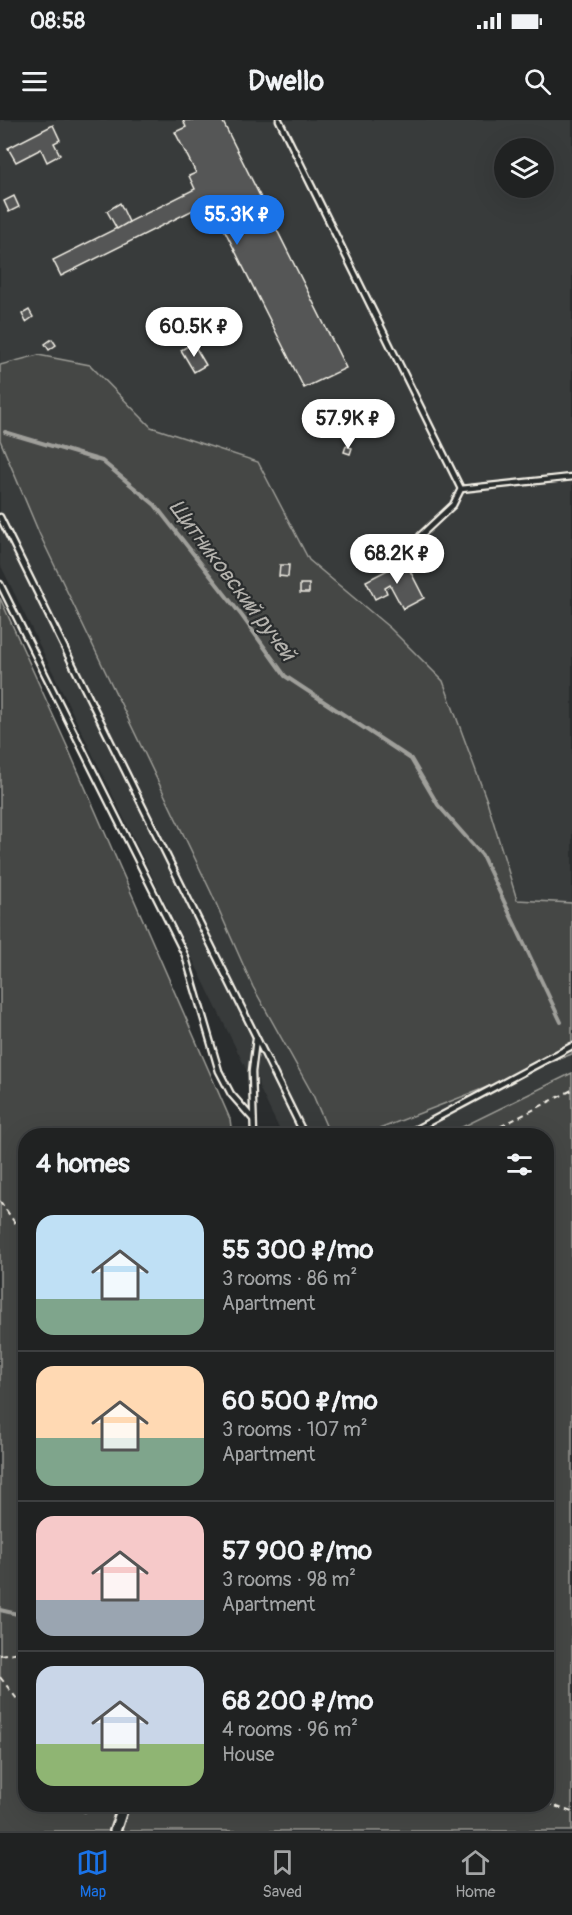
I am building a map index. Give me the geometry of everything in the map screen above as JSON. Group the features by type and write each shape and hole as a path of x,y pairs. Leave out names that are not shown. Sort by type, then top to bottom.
{"street":[{"path":"115,1831 121,1812"}],"lane":[{"path":"279,120 462,489"},
{"path":"462,489 572,477"},
{"path":"420,536 453,505 462,489"},
{"path":"0,517 301,1128"},
{"path":"0,584 185,955 219,1071 231,1094 253,1119"},
{"path":"254,1128 252,1072 256,1039"},
{"path":"418,1128 572,1046"}],"path":[{"path":"498,1128 572,1090"},
{"path":"0,1201 18,1227"},
{"path":"0,1655 18,1652"},
{"path":"0,1677 18,1700"},
{"path":"554,1806 572,1812"}],"shaded area":[{"path":"0,120 572,120 572,1073 460,1128 279,1128 259,1087 256,1071 248,1073 0,564"},
{"path":"38,355 90,365 151,427 258,462 309,560 390,628 443,681 487,801 517,900 572,903 572,1054 382,1128 327,1128 313,1095 253,987 211,892 40,535 0,440 0,365"},
{"path":"0,598 230,1119 231,1128 18,1128 18,1812 554,1812 554,1128 460,1128 572,1073 572,1831 0,1831"}],"building":[{"path":"183,120 222,120 346,368 304,388 216,213 209,216 203,205 61,276 53,260 195,189 189,176 196,173 175,132 186,127"},
{"path":"53,125 60,140 54,143 60,155 47,162 41,149 16,162 8,148"},
{"path":"14,196 19,207 9,212 4,201"},
{"path":"120,203 129,222 117,229 107,211"},
{"path":"29,310 33,317 26,322 22,314"},
{"path":"52,339 56,345 49,350 45,344"},
{"path":"193,343 206,365 194,372 181,350"},
{"path":"346,446 352,448 350,454 344,452"},
{"path":"405,561 424,598 403,609 390,585 385,588 387,593 375,599 366,581"},
{"path":"280,565 289,565 288,577 279,576"},
{"path":"300,584 309,584 309,593 300,593"}],"waterway":[{"name":"Щитниковский ручей","path":"5,432 102,461 155,505 242,616 285,676 411,759 438,805 482,855 561,1022"},
{"path":"0,1610 18,1614"}]}
